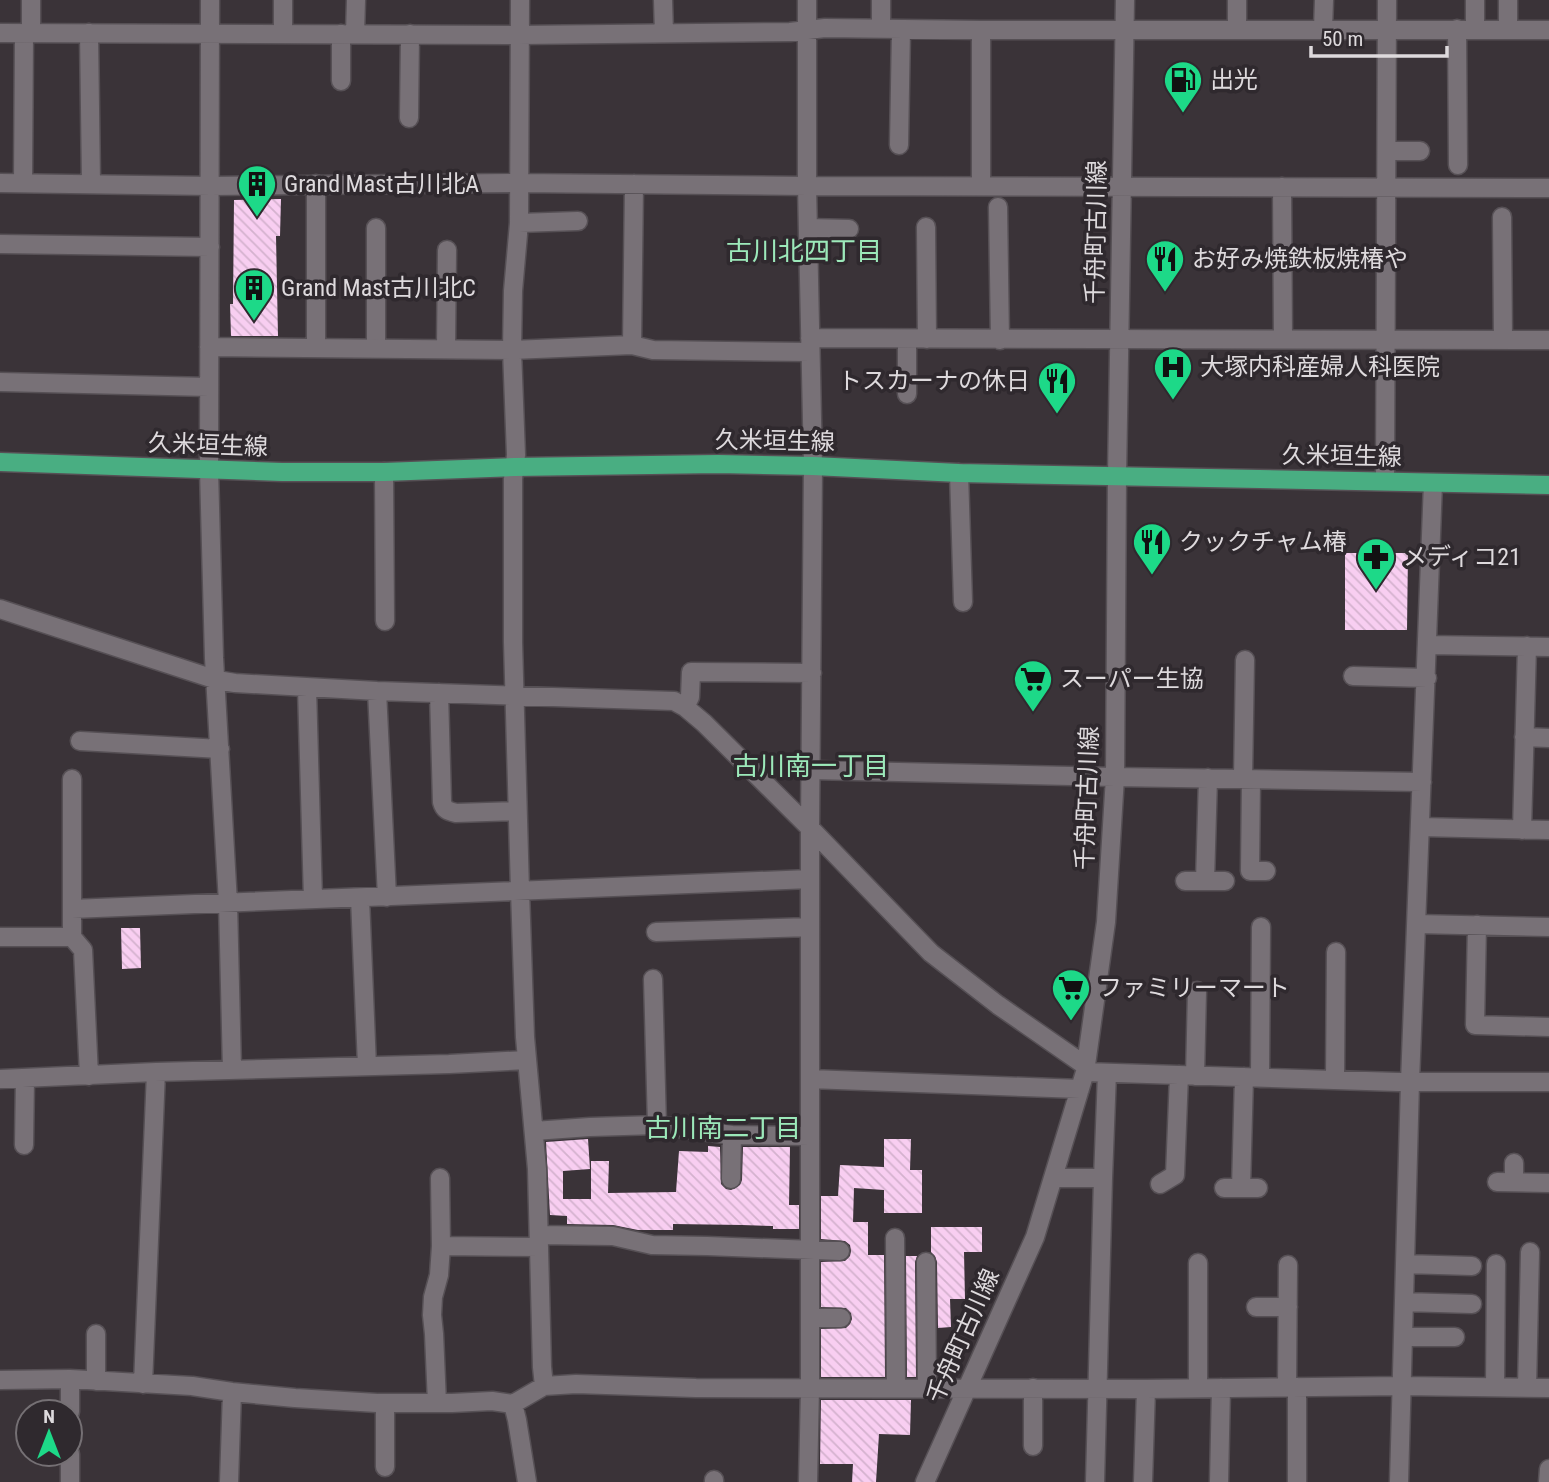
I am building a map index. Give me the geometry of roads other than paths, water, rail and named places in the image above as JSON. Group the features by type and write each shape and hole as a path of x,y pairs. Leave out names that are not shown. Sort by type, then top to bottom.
{"main road":[{"name":"久米垣生線","path":"0,462 209,470 384,472 718,464 1549,485"}],"street":[{"path":"23,182 30,0"},
{"path":"210,0 209,470 214,657 228,903 232,1070"},
{"path":"284,0 284,34"},
{"path":"341,80 356,0"},
{"path":"520,0 520,183 512,350 516,455 513,479 514,696 525,1037 537,1170 541,1367 544,1386"},
{"path":"663,0 664,33"},
{"path":"807,0 807,186 813,466 808,1482"},
{"path":"881,0 881,28"},
{"name":"千舟町古川線","path":"925,1482 1035,1237 1084,1076 1106,922 1115,778 1125,0"},
{"path":"1237,0 1237,29"},
{"path":"1323,29 1324,0"},
{"path":"1385,481 1387,0"},
{"path":"1458,165 1466,29 1475,0"},
{"path":"1508,0 1508,29"},
{"path":"0,33 520,35 807,31 825,28 1549,30"},
{"path":"900,145 901,29"},
{"path":"981,30 981,186"},
{"path":"89,33 91,183"},
{"path":"409,118 410,34"},
{"path":"1387,151 1420,151"},
{"path":"0,183 211,186 520,183 1549,188"},
{"path":"316,184 316,348"},
{"path":"632,345 634,184"},
{"path":"1282,187 1283,339"},
{"path":"1000,340 1004,219"},
{"path":"519,223 578,221"},
{"path":"926,227 927,339"},
{"path":"376,228 376,348"},
{"path":"808,228 849,229"},
{"path":"1503,340 1508,229"},
{"path":"0,244 210,247"},
{"path":"446,349 447,250"},
{"path":"209,347 512,350 632,345 653,350 907,339 1549,340"},
{"path":"907,339 907,394"},
{"path":"0,382 209,387"},
{"path":"384,472 385,621"},
{"path":"959,472 963,602"},
{"path":"1399,1482 1410,1082 1433,483"},
{"path":"0,609 216,680 262,686 674,701 705,723 931,953 1084,1076"},
{"path":"1428,645 1549,647"},
{"path":"1522,830 1527,646"},
{"path":"1245,660 1250,871 1266,871"},
{"path":"685,707 690,697 691,672 812,673"},
{"path":"1353,676 1427,678"},
{"path":"307,688 313,900"},
{"path":"377,691 387,897"},
{"path":"439,693 444,808 456,813 517,811"},
{"path":"1524,737 1549,738"},
{"path":"80,741 220,748"},
{"path":"811,770 1422,782"},
{"path":"1205,881 1208,778"},
{"path":"72,779 72,937 83,950 89,1076"},
{"path":"1421,827 1549,830"},
{"path":"72,909 810,879"},
{"path":"1185,881 1225,881"},
{"path":"360,898 368,1066"},
{"path":"1417,924 1549,927"},
{"path":"1477,925 1475,1025 1549,1027"},
{"path":"656,932 810,927"},
{"path":"1241,1188 1252,1078 1261,927"},
{"path":"0,937 72,937"},
{"path":"1335,1080 1336,952"},
{"path":"653,979 663,1017 657,1125"},
{"path":"1160,1184 1175,1175 1197,991"},
{"path":"0,1080 527,1060"},
{"path":"143,1384 156,1072"},
{"path":"1096,1482 1107,1073"},
{"path":"810,1079 1084,1076 1107,1073 1410,1082 1549,1082"},
{"path":"24,1145 25,1079"},
{"path":"534,1131 657,1125 732,1135 810,1136"},
{"path":"731,1179 732,1135"},
{"path":"1514,1163 1505,1182 1549,1183"},
{"path":"437,1403 432,1315 441,1246 440,1178"},
{"path":"1053,1178 1103,1178"},
{"path":"441,1246 613,1236 652,1245 840,1251"},
{"path":"895,1238 896,1388"},
{"path":"1527,1388 1531,1252"},
{"path":"926,1262 927,1388"},
{"path":"1198,1264 1198,1388"},
{"path":"1405,1264 1472,1266"},
{"path":"1495,1387 1496,1264"},
{"path":"1288,1265 1297,1482"},
{"path":"1405,1302 1472,1304"},
{"path":"1256,1307 1288,1307"},
{"path":"810,1318 841,1318"},
{"path":"96,1334 96,1381"},
{"path":"1404,1337 1455,1337"},
{"path":"0,1380 70,1379 192,1386 295,1398 385,1403 492,1401 513,1405 544,1386 576,1384 696,1388 1549,1388"},
{"path":"70,1379 70,1398"},
{"path":"1034,1388 1034,1446"},
{"path":"1143,1482 1146,1388"},
{"path":"1219,1482 1221,1388"},
{"path":"229,1482 232,1392"},
{"path":"385,1403 385,1466"},
{"path":"513,1405 527,1482"},
{"path":"1548,1482 1549,1469"}],"place":[{"name":"出光","path":"1183,114"},
{"name":"Grand Mast古川北A","path":"257,218"},
{"name":"お好み焼鉄板焼椿や","path":"1165,293"},
{"name":"Grand Mast古川北C","path":"254,322"},
{"name":"大塚内科産婦人科医院","path":"1173,401"},
{"name":"トスカーナの休日","path":"1057,415"},
{"name":"クックチャム椿","path":"1152,576"},
{"name":"メディコ21","path":"1376,591"},
{"name":"スーパー生協","path":"1033,713"},
{"name":"ファミリーマート","path":"1071,1022"}],"district":[{"name":"古川北四丁目","path":"804,251"},
{"name":"古川南一丁目","path":"811,766"},
{"name":"古川南二丁目","path":"723,1128"}]}
